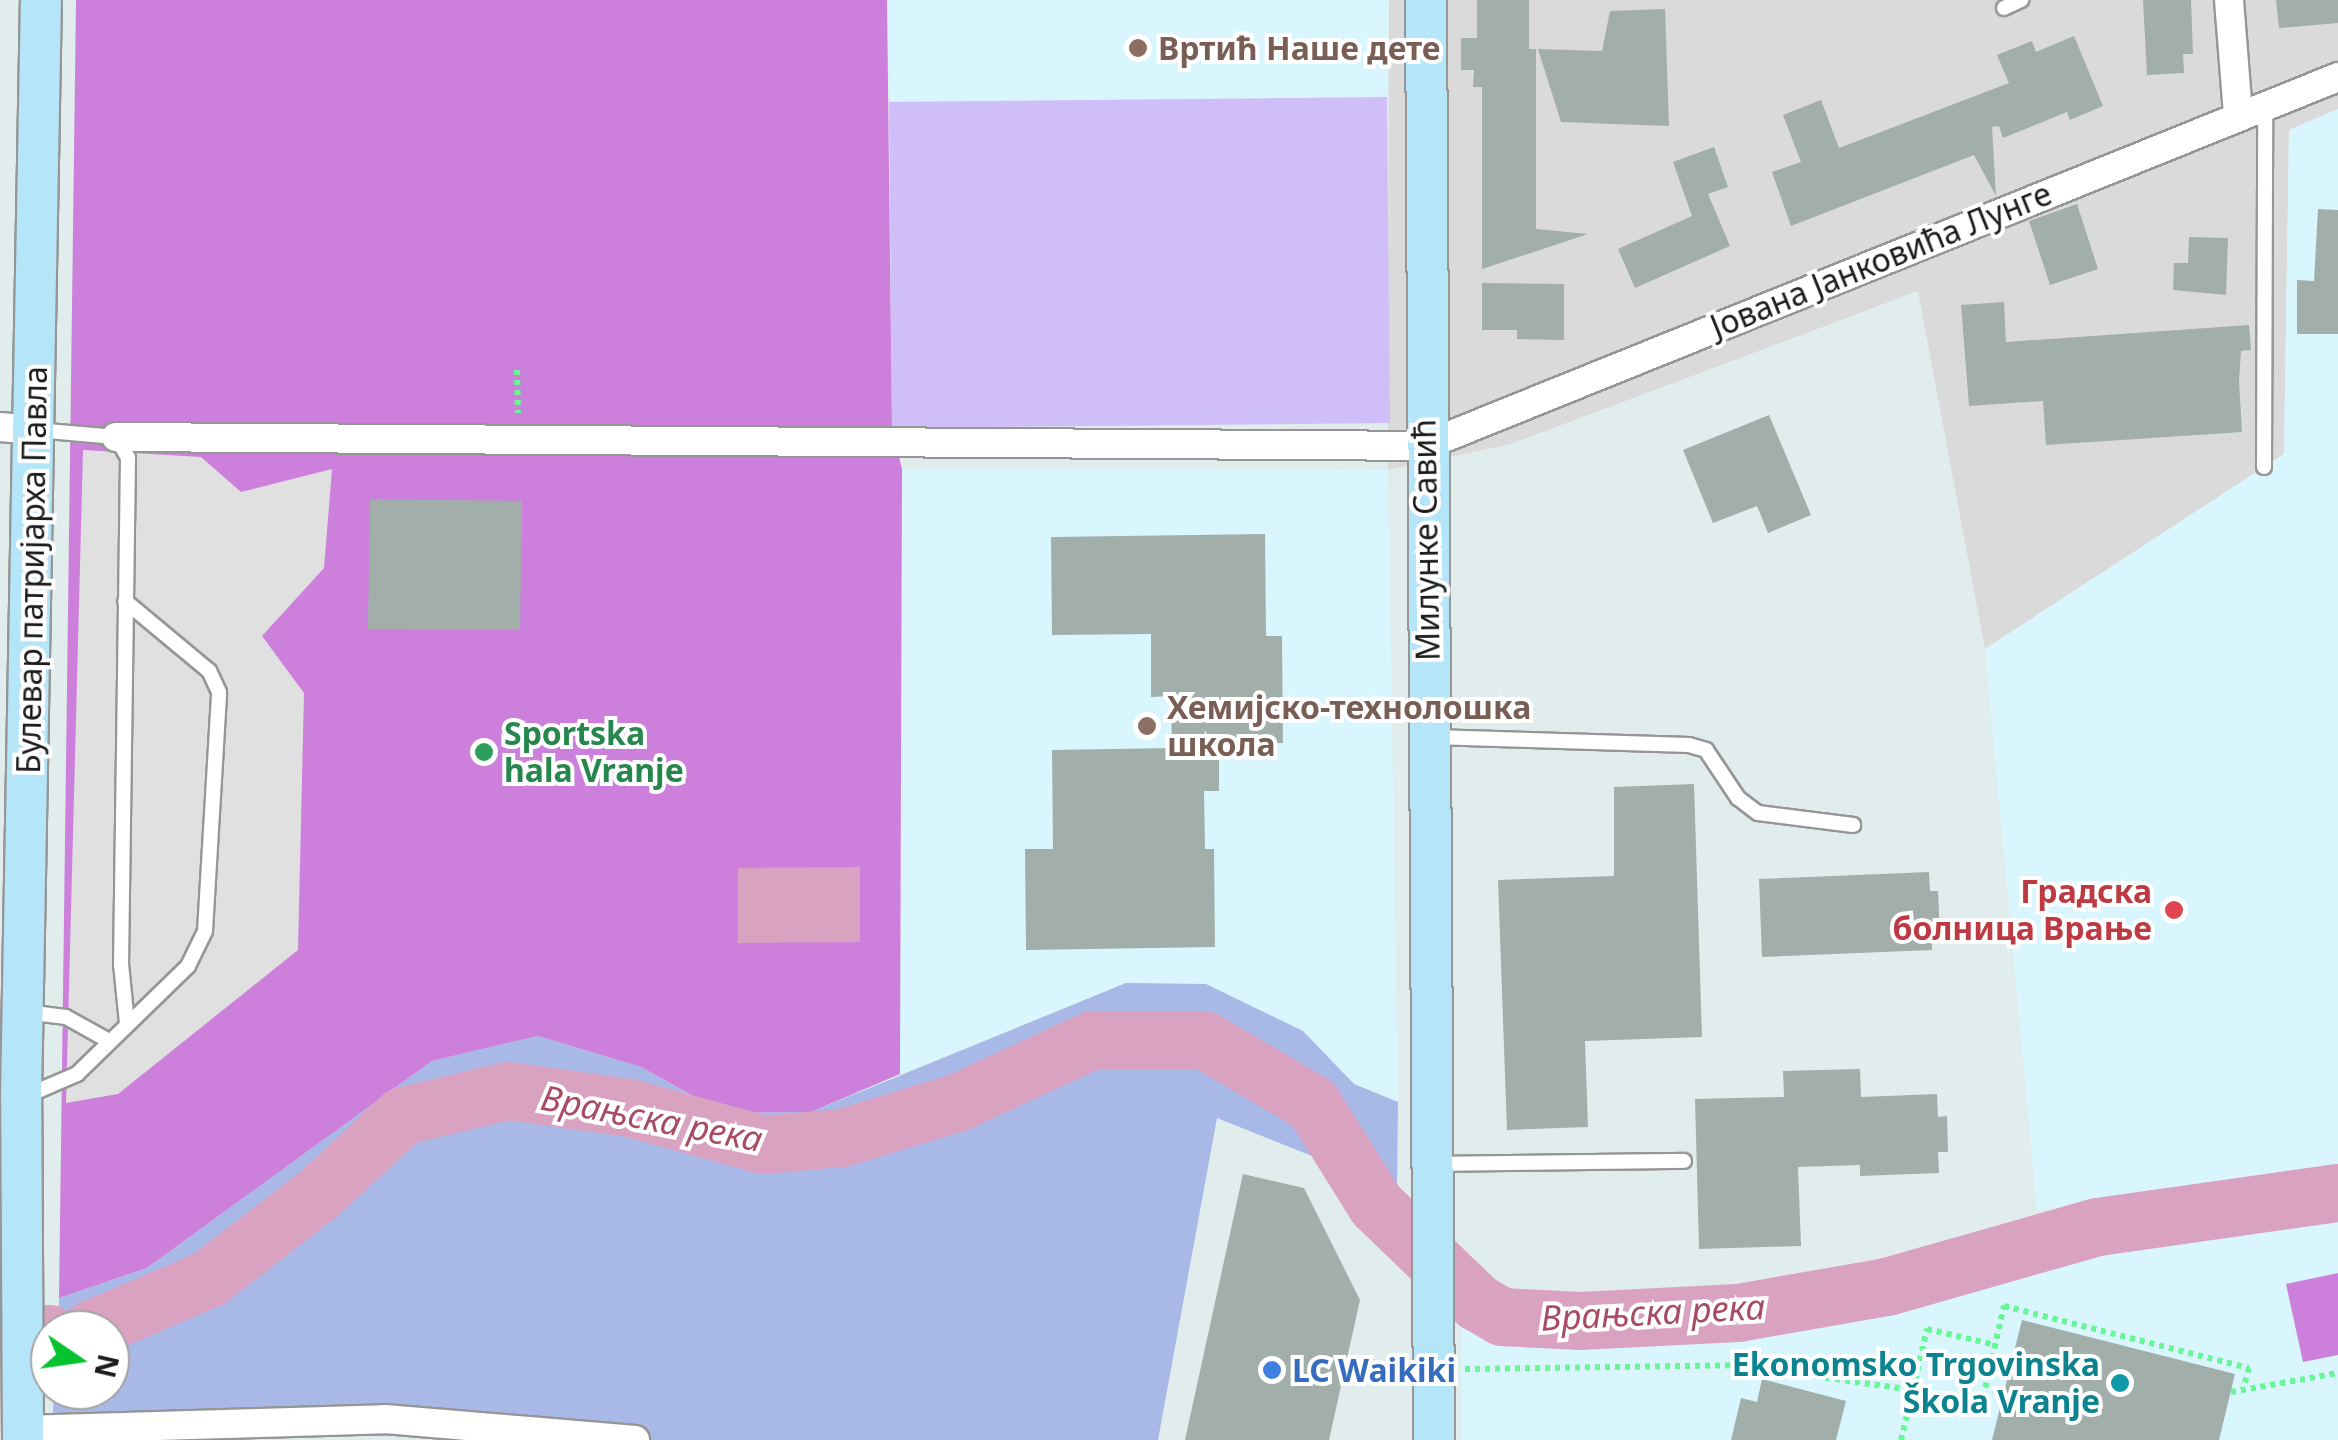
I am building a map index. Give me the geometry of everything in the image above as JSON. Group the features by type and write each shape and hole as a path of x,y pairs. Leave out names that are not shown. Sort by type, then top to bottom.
{"street":[{"name":"Булевар патријарха Павла","path":"24,1426 18,428 41,0"},
{"name":"Милунке Савић","path":"1426,0 1424,446 1434,1440"},
{"path":"2230,0 2252,109"},
{"name":"Јована Јанковића Лунге","path":"1424,446 2338,77"},
{"path":"116,436 1424,446"},
{"path":"24,1426 219,1430 385,1418 635,1440"}],"lane":[{"path":"2004,8 2021,0"},
{"path":"2252,109 2264,467"},
{"path":"18,428 116,436 128,458 121,964 126,1023"},
{"path":"21,1098 77,1074 188,966 205,932 219,692 209,671 125,601"},
{"path":"1428,737 1689,745 1716,760 1738,798 1758,812 1853,826"},
{"path":"23,1012 66,1017 109,1041"},
{"path":"1432,1164 1684,1162"}],"path":[{"path":"517,370 518,440"},
{"path":"1461,1368 1736,1366 1913,1390 1981,1407 2004,1306 2248,1368 2243,1389"},
{"path":"1901,1440 1927,1329 1996,1345"},
{"path":"2231,1392 2338,1372"}],"shaded area":[{"name":"Sportska hala Vranje","path":"76,0 887,0 892,428 902,469 900,1074 811,1112 723,1113 641,1067 538,1036 432,1061 147,1268 59,1298"},
{"name":"Вртић Наше дете","path":"887,0 1389,0 1387,97 889,102"},
{"path":"1389,0 2338,0 2338,109 2289,130 2284,454 1985,649 1918,291 1511,444 1388,470"},
{"path":"1387,97 1390,423 892,428 889,102"},
{"name":"Градска болница Врање","path":"2338,109 2338,1171 2037,1210 1985,649 2284,454 2289,130"},
{"path":"83,450 201,457 241,492 332,469 324,568 262,636 304,693 298,950 118,1094 66,1103"},
{"name":"Хемијско-технолошка школа","path":"902,469 1388,470 1398,1102 1354,1084 1303,1031 1206,984 1126,983 900,1074"},
{"path":"860,867 860,942 738,943 738,868"},
{"path":"1126,983 1206,984 1303,1031 1354,1084 1398,1102 1397,1190 1217,1118 1158,1440 450,1440 292,1429 52,1433 53,1410 130,1410 130,1310 59,1310 59,1298 147,1268 432,1061 538,1036 641,1067 722,1113 811,1112"},
{"path":"2338,1211 2338,1440 1461,1440 1462,1325 1501,1343 1743,1338 1855,1316 2116,1242"},
{"path":"2338,1273 2338,1355 2303,1362 2286,1284"}],"building":[{"path":"1477,0 1529,0 1529,49 1536,49 1536,229 1588,234 1482,269 1482,87 1473,87 1474,70 1461,70 1461,38 1477,38"},
{"path":"2143,0 2191,0 2193,54 2183,54 2184,73 2147,75"},
{"path":"2276,0 2338,0 2338,23 2279,28"},
{"path":"1665,9 1669,126 1561,122 1538,49 1602,51 1610,11"},
{"path":"2074,36 2103,106 2070,120 2067,112 2003,138 1999,126 1992,127 1996,196 1974,155 1791,226 1772,172 1801,162 1783,115 1821,100 1839,148 2009,83 1997,55 2032,41 2036,52"},
{"path":"1714,147 1728,187 1708,194 1730,246 1635,288 1618,249 1692,216 1673,162"},
{"path":"2077,204 2098,269 2050,285 2029,221"},
{"path":"2318,209 2338,210 2338,334 2297,334 2297,280 2314,281"},
{"path":"2189,237 2228,238 2226,295 2173,290 2174,263 2188,263"},
{"path":"1482,283 1564,284 1564,340 1517,339 1517,330 1482,330"},
{"path":"2004,302 2006,342 2249,325 2251,350 2241,351 2242,432 2046,445 2043,401 1969,406 1961,305"},
{"path":"1769,415 1811,515 1768,533 1757,506 1713,523 1683,450"},
{"path":"370,499 522,501 520,630 368,629"},
{"path":"1265,534 1266,636 1282,636 1283,743 1219,744 1219,791 1204,791 1205,849 1214,849 1215,947 1026,950 1025,849 1053,849 1052,750 1172,748 1171,696 1151,697 1151,634 1052,635 1051,537"},
{"path":"1694,784 1702,1037 1585,1041 1588,1127 1507,1130 1498,880 1614,876 1614,787"},
{"path":"1929,872 1930,891 1938,891 1940,934 1932,934 1932,950 1762,957 1759,879"},
{"path":"1860,1069 1861,1097 1937,1094 1938,1117 1947,1116 1948,1152 1938,1152 1939,1173 1860,1176 1860,1165 1798,1167 1801,1246 1699,1249 1695,1099 1784,1097 1783,1071"},
{"name":"LC Waikiki","path":"1243,1174 1304,1188 1360,1300 1329,1440 1185,1440"},
{"name":"Ekonomsko Trgovinska Škola Vranje","path":"2022,1320 2235,1374 2219,1440 1992,1440"},
{"name":"Ekonomsko Trgovinska Škola Vranje","path":"1762,1379 1846,1401 1836,1440 1731,1440 1741,1398 1757,1402"}],"waterway":[{"name":"Врањска река","path":"130,1313 209,1279 321,1192 403,1116 508,1091 630,1108 763,1145 842,1138 957,1103 1093,1040 1206,1041 1313,1104 1376,1205 1478,1303 1502,1317 1580,1321 1738,1313 1887,1287 2098,1227 2338,1193"},
{"name":"Врањска река","path":"0,1336 30,1335"}],"place":[{"name":"Вртић Наше дете","path":"1138,48"},
{"name":"Хемијско-технолошка школа","path":"1147,726"},
{"name":"Sportska hala Vranje","path":"484,752"},
{"name":"Градска болница Врање","path":"2174,910"},
{"name":"LC Waikiki","path":"1272,1370"},
{"name":"Ekonomsko Trgovinska Škola Vranje","path":"2120,1383"}]}
